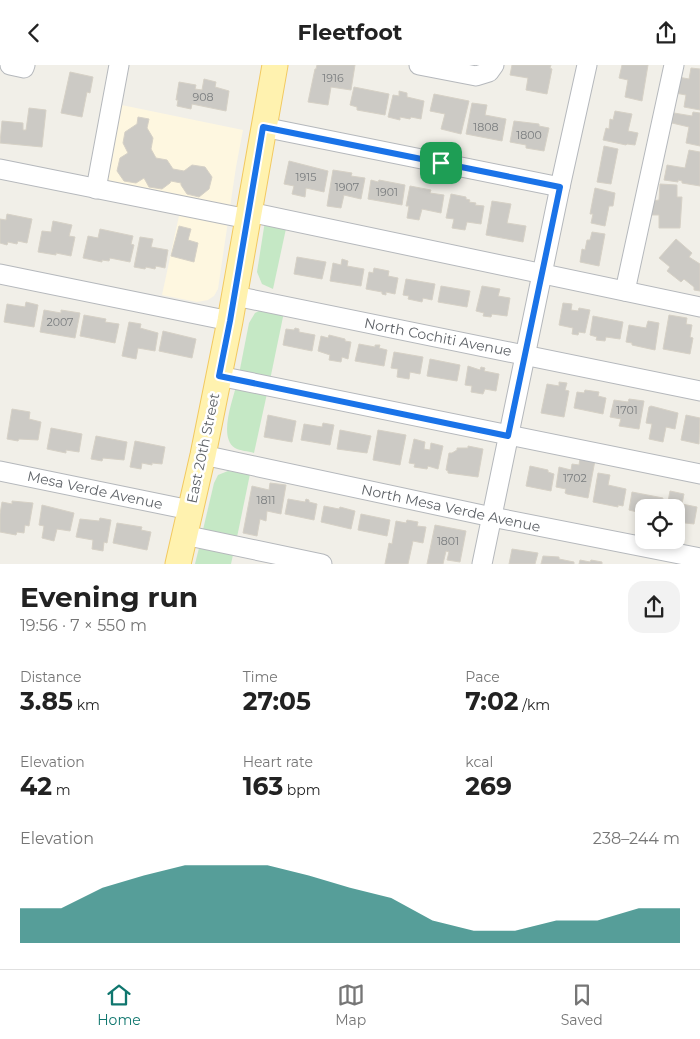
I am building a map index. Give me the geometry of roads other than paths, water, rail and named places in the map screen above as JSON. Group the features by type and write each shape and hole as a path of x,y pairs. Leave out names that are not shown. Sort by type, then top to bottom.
{"main road":[{"name":"East 20th Street","path":"178,564 203,455 235,296 275,65"}],"street":[{"path":"10,65 24,68 25,65"},
{"path":"96,189 120,65"},
{"path":"419,65 476,76 489,72 494,65"},
{"path":"482,564 587,65"},
{"path":"625,291 674,65"},
{"path":"263,127 560,187"},
{"path":"0,169 96,189 248,215 542,273 700,307"},
{"path":"0,274 230,321"},
{"name":"North Cochiti Avenue","path":"235,296 700,391"},
{"path":"219,376 700,474"},
{"name":"North Mesa Verde Avenue","path":"203,455 492,517 700,558"},
{"name":"Mesa Verde Avenue","path":"0,471 190,510"},
{"path":"184,535 322,564"}]}
